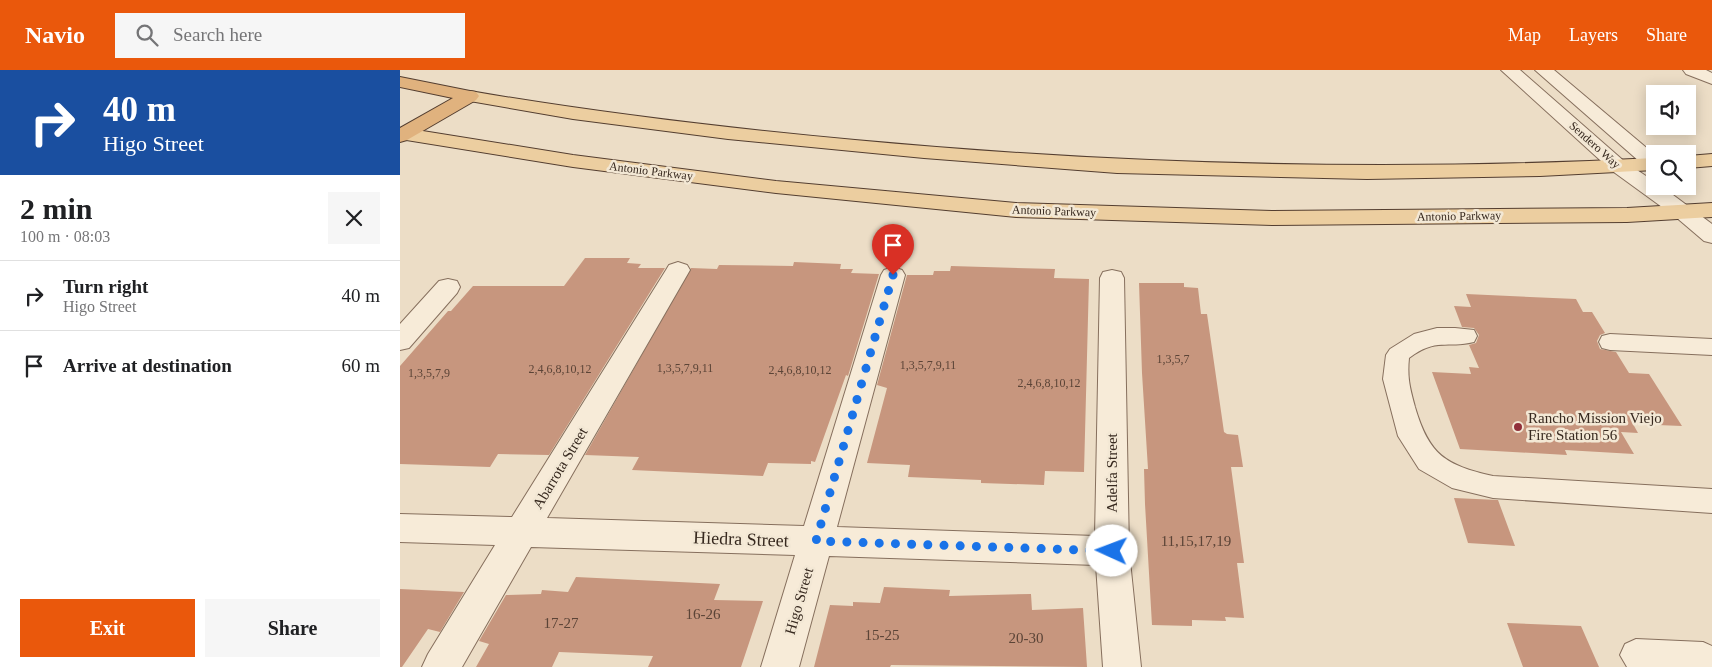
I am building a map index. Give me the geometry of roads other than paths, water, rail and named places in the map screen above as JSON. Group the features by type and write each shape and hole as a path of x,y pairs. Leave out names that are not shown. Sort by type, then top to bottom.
{"highway":[{"path":"400,82 470,96"},
{"path":"400,100 424,87"},
{"path":"401,134 470,96"}],"main road":[{"path":"470,96 538,109 631,121 812,142 1027,161 1194,170 1288,172 1484,172 1646,164"},
{"name":"Antonio Parkway","path":"401,134 573,161 776,188 1016,210 1273,218 1686,213 1712,210"},
{"path":"1696,161 1712,160"}],"street":[{"name":"Sendero Way","path":"1510,70 1618,166 1686,213 1712,236"},
{"name":"Sendero Way","path":"1544,70 1646,156"},
{"path":"1692,70 1712,79"},
{"name":"Sendero Way","path":"1674,195 1686,213"},
{"name":"Abarrota Street","path":"441,667 678,270"},
{"name":"Higo Street","path":"780,667 893,275"},
{"name":"Adelfa Street","path":"1112,278 1112,551 1122,667"},
{"path":"400,341 448,287"},
{"name":"Hiedra Street","path":"400,528 1112,551"}],"lane":[{"path":"1454,335 1414,341 1398,355 1394,379 1411,436 1428,461 1462,480 1492,487 1712,501"},
{"path":"1610,342 1712,347"},
{"path":"1636,655 1703,658 1712,663"}],"place":[{"name":"Rancho Mission Viejo Fire Station 56","path":"1518,427"}]}
